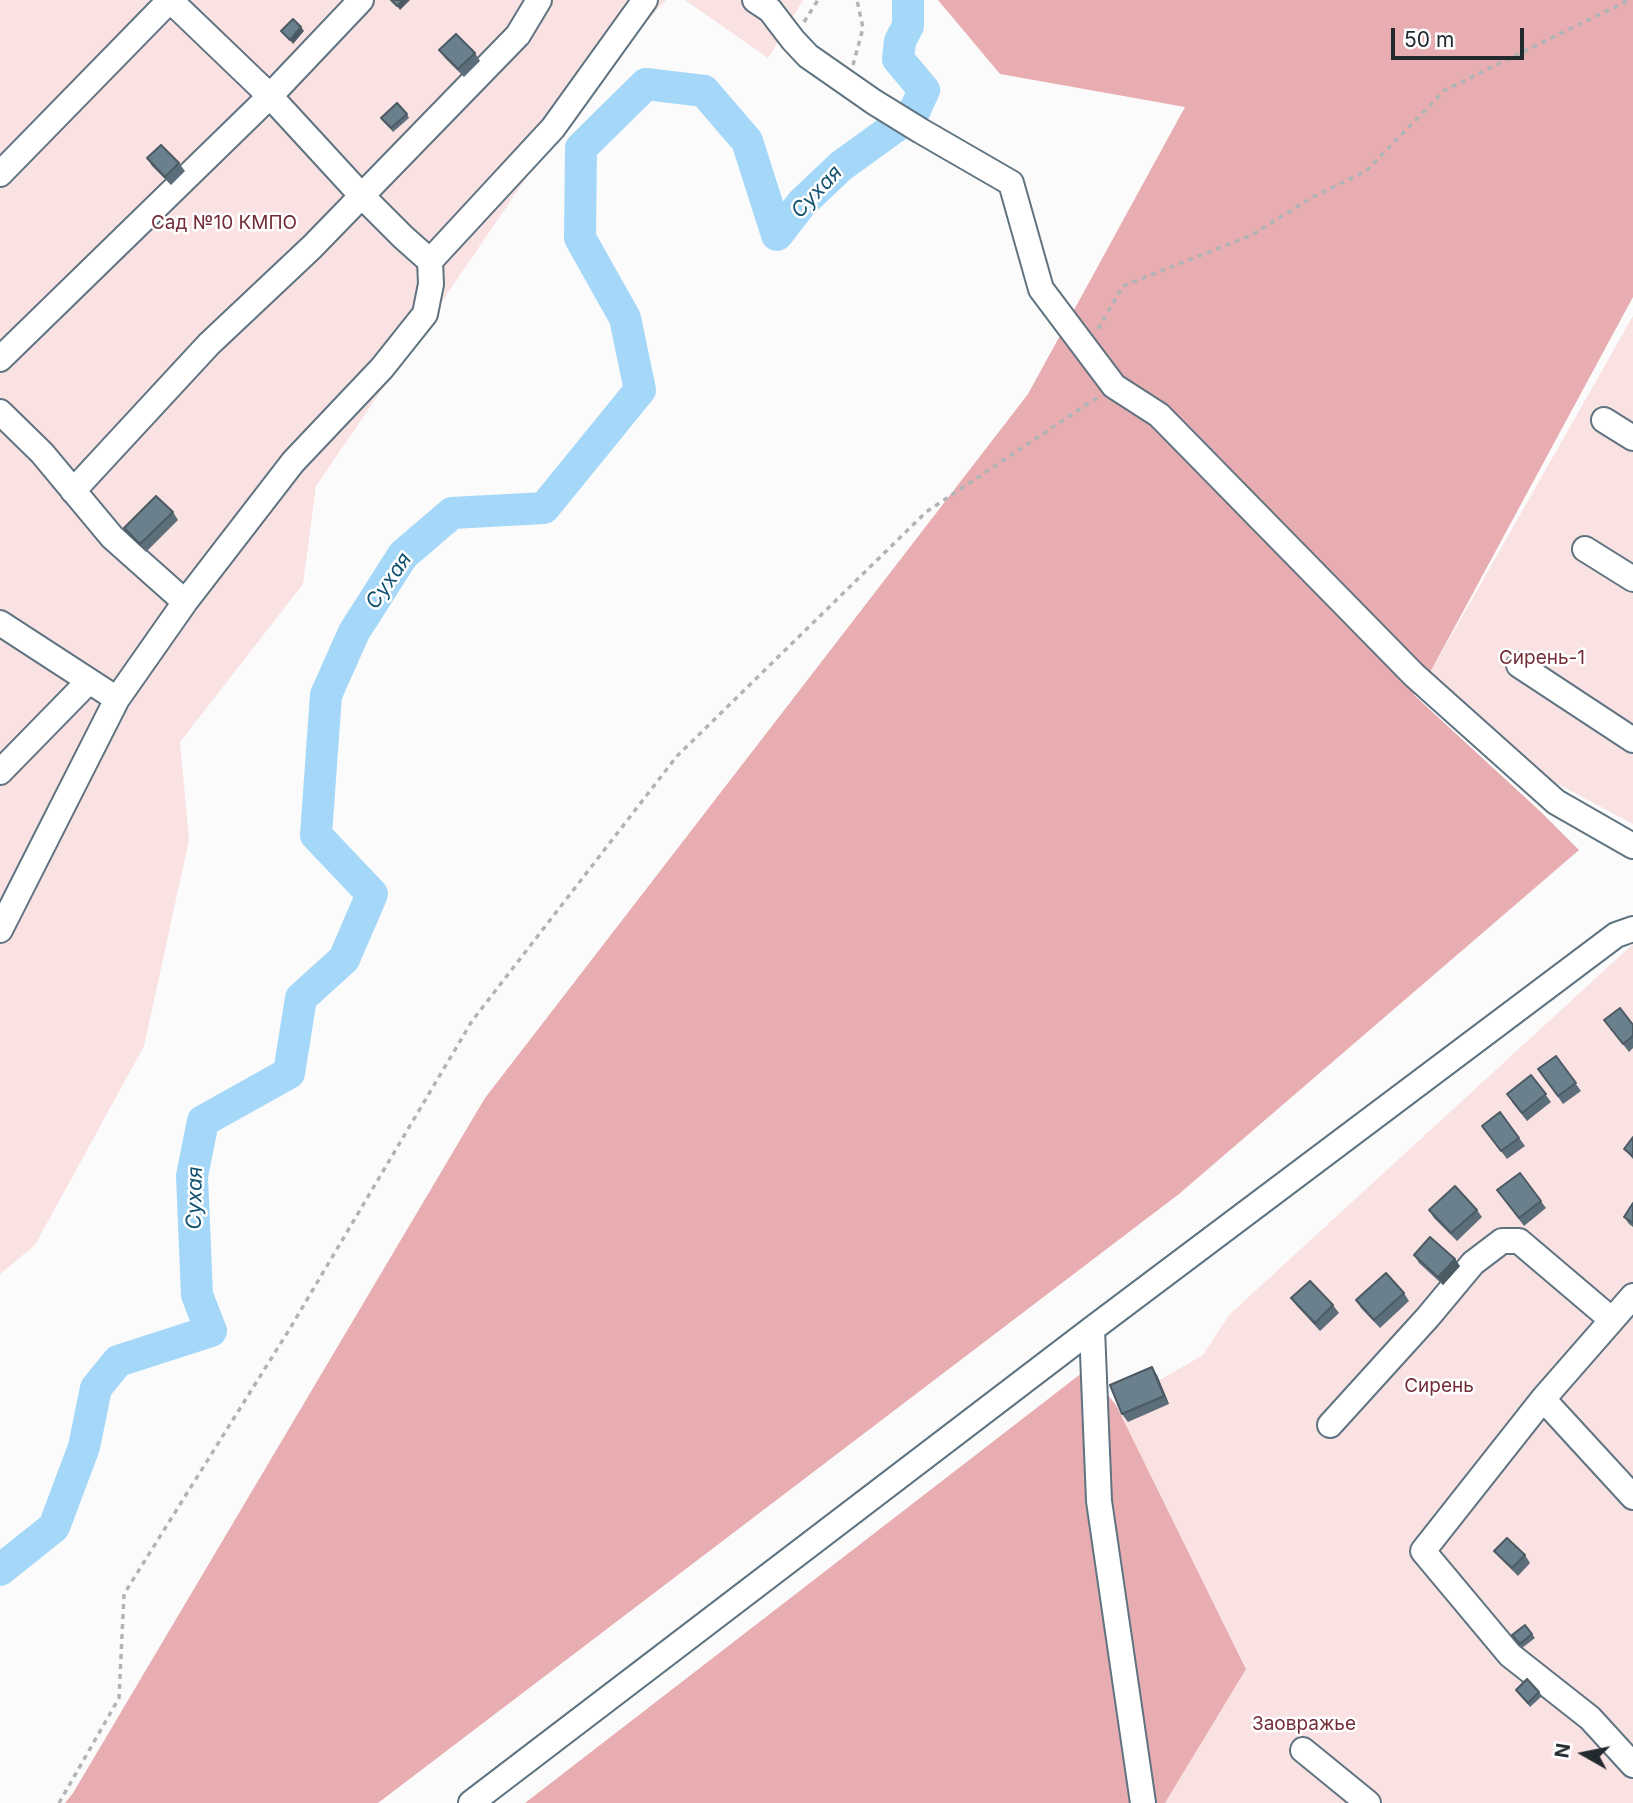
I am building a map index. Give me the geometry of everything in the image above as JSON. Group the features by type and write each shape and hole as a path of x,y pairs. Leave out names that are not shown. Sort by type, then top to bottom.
{"street":[{"path":"0,174 170,0 270,96 361,195 430,261 431,284 425,313 382,368 293,462 185,602 117,699 0,930"},
{"path":"0,359 270,96 361,0"},
{"path":"74,491 209,344 312,247 519,35 539,0"},
{"path":"430,261 553,128 645,0"},
{"path":"755,0 770,10 808,56 874,102 1011,183 1041,289 1114,386 1159,415 1414,676 1556,802 1633,846"},
{"path":"0,412 42,453 112,537 185,602"},
{"path":"1604,420 1633,438"},
{"path":"1585,549 1633,579"},
{"path":"0,623 117,699"},
{"path":"1519,665 1633,740"},
{"path":"0,772 89,681"},
{"path":"471,1803 1092,1329 1616,935 1633,929"},
{"path":"1330,1425 1473,1263 1502,1241 1519,1241 1612,1320"},
{"path":"1633,1296 1543,1399 1423,1551 1510,1655 1590,1718 1633,1765"},
{"path":"1092,1329 1099,1501 1143,1803"},
{"path":"1543,1399 1633,1497"},
{"path":"1303,1750 1368,1803"}],"path":[{"path":"848,83 863,28 857,0"},
{"path":"1086,348 1123,286 1252,236 1311,198 1366,172 1445,90 1629,0"},
{"path":"59,1803 119,1698 124,1594 289,1330 472,1021 677,756 926,512 1114,386"}],"green space":[{"name":"Сад №10 КМПО","path":"0,0 666,0 593,80 316,486 303,584 180,742 189,840 144,1046 35,1245 0,1274"},
{"path":"685,0 803,0 768,58"},
{"name":"Сирень-1","path":"1633,316 1633,824 1552,781 1426,680"},
{"name":"Сирень","path":"1633,944 1633,1803 1165,1803 1246,1668 1116,1405 1203,1355 1229,1315"}],"shaded area":[{"path":"938,0 1633,0 1633,297 1426,680 1414,695 1579,850 1179,1194 378,1803 65,1803 485,1098 1028,394 1185,107 1000,74"},
{"path":"1087,1369 1116,1405 1246,1669 1165,1803 525,1803"}],"building":[{"path":"391,0 403,0 397,6"},
{"path":"293,19 301,27 290,40 281,31"},
{"path":"456,34 475,53 458,69 439,50"},
{"path":"397,103 407,114 391,128 381,118"},
{"path":"161,145 179,163 165,177 147,158"},
{"path":"156,496 173,512 140,544 124,528"},
{"path":"1620,1008 1633,1025 1633,1036 1623,1044 1604,1020"},
{"path":"1556,1056 1576,1083 1558,1096 1538,1069"},
{"path":"1531,1075 1546,1094 1522,1113 1507,1094"},
{"path":"1500,1112 1519,1138 1501,1151 1482,1126"},
{"path":"1633,1137 1633,1156 1624,1149"},
{"path":"1520,1173 1541,1201 1519,1218 1497,1190"},
{"path":"1455,1186 1477,1210 1451,1233 1429,1210"},
{"path":"1633,1203 1633,1223 1624,1217"},
{"path":"1430,1237 1455,1259 1438,1277 1414,1255"},
{"path":"1386,1273 1404,1293 1374,1320 1356,1300"},
{"path":"1310,1281 1333,1305 1315,1323 1291,1298"},
{"path":"1152,1367 1164,1396 1122,1414 1110,1385"},
{"path":"1507,1538 1525,1555 1512,1568 1494,1551"},
{"path":"1525,1625 1532,1634 1520,1644 1512,1635"},
{"path":"1527,1679 1539,1692 1528,1703 1516,1690"}],"waterway":[{"name":"Сухая","path":"0,1570 54,1527 84,1447 96,1388 118,1361 211,1331 197,1295 192,1176 203,1121 289,1073 301,998 344,959 372,894 316,835 326,695 354,632 403,555 452,513 544,508 640,390 625,318 580,238 581,148 646,84 704,91 747,141 777,235 802,203 841,166 913,114 924,90 898,59 900,41 908,26 908,0"}],"park label":[{"name":"Заовражье","path":"1304,1724"}]}
